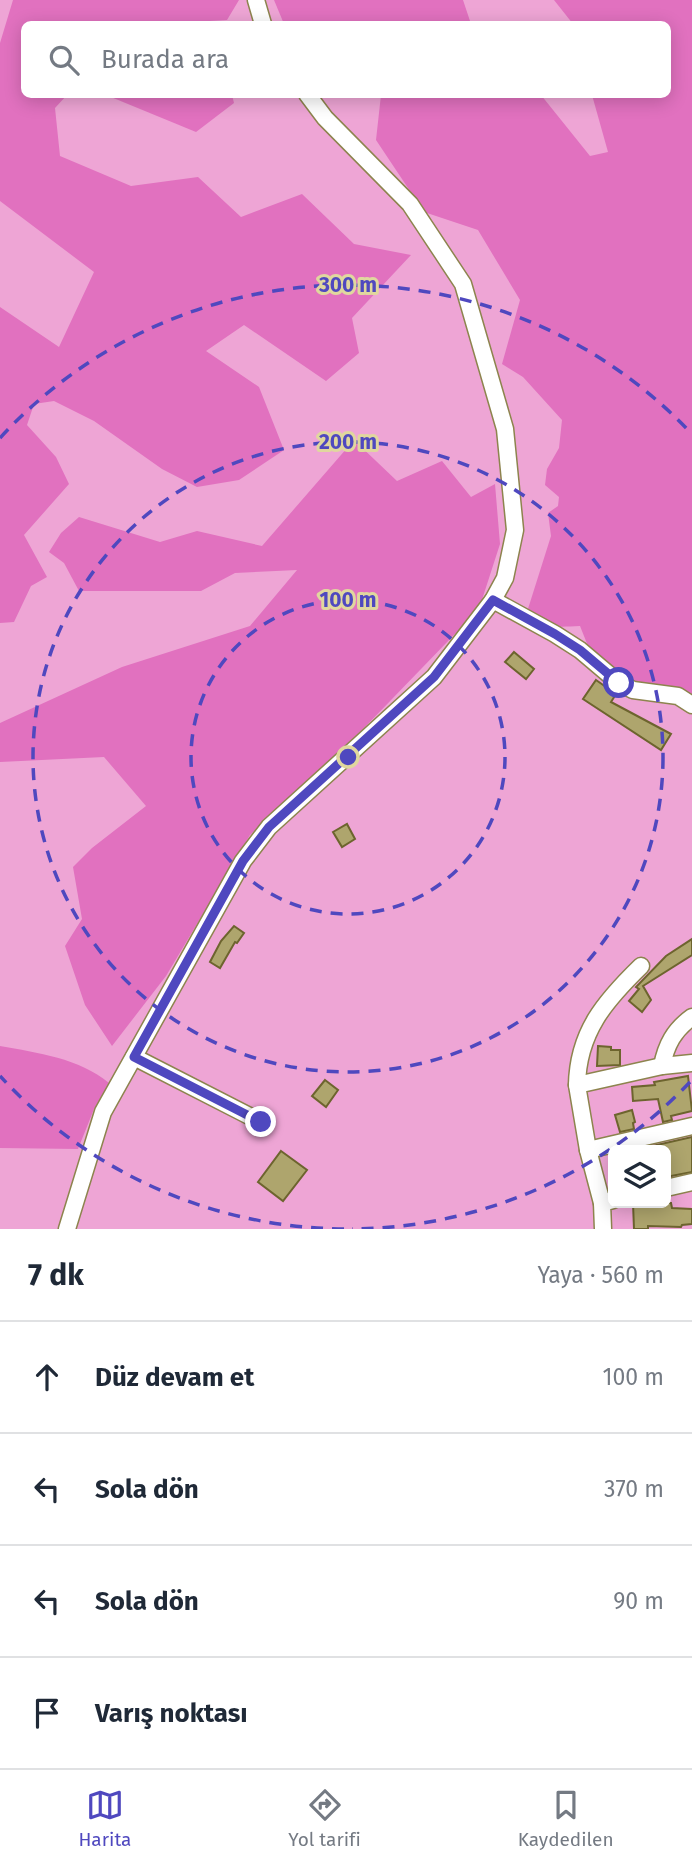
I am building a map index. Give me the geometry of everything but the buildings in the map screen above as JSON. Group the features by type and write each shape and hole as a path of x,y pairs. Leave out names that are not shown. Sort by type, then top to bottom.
{"street":[{"path":"256,0 262,21"},
{"path":"67,1229 103,1112 243,861 269,827 434,677 493,600 505,578 515,530 505,429 463,284 410,204 325,118 310,98"},
{"path":"493,600 580,650 619,683 633,690 678,696 692,705"},
{"path":"603,1229 608,1202 588,1150 577,1085 577,1063 588,1030 611,995 641,966"},
{"path":"662,1066 665,1047 680,1026 692,1017"},
{"path":"134,1057 261,1122"},
{"path":"577,1085 662,1066 692,1063"},
{"path":"588,1150 692,1126"},
{"path":"671,1187 692,1182"}],"shaded area":[{"path":"0,0 692,0 692,1229 0,1229"},
{"path":"13,0 239,0 227,20 21,21 21,98 64,98 55,108 60,156 131,186 198,177 241,217 302,194 354,244 411,255 352,318 359,353 326,381 244,325 206,351 259,387 284,450 239,480 197,487 162,469 94,421 54,401 34,404 27,425 56,457 69,484 24,535 47,577 31,586 14,622 0,623 0,307 59,347 94,272 0,201 0,43"},
{"path":"274,0 463,0 470,21 283,21"},
{"path":"554,0 692,0 692,700 627,678 590,651 580,626 551,626 527,612 551,536 548,513 558,506 559,497 545,485 547,469 559,448 562,420 523,377 502,364 520,300 478,230 424,212 376,140 381,98 543,98 590,156 608,152 593,98 671,98 671,21 571,21"},
{"path":"113,98 233,98 234,103 196,132"},
{"path":"354,440 397,481 442,461 471,497 495,484 500,544 479,609 364,728 250,835 166,976 112,1046 85,1005 65,946 82,919 73,867 92,848 146,806 104,757 0,762 0,723 122,667 250,626 297,570 235,573 201,591 79,591 64,563 49,552 61,533 79,517 160,542 197,531 262,546"},
{"path":"0,1046 71,1062 109,1083 94,1109 78,1149 0,1148"}],"route":[{"path":"261,1122 134,1057 243,861 269,827 434,677 493,600 580,650 619,683"}]}
